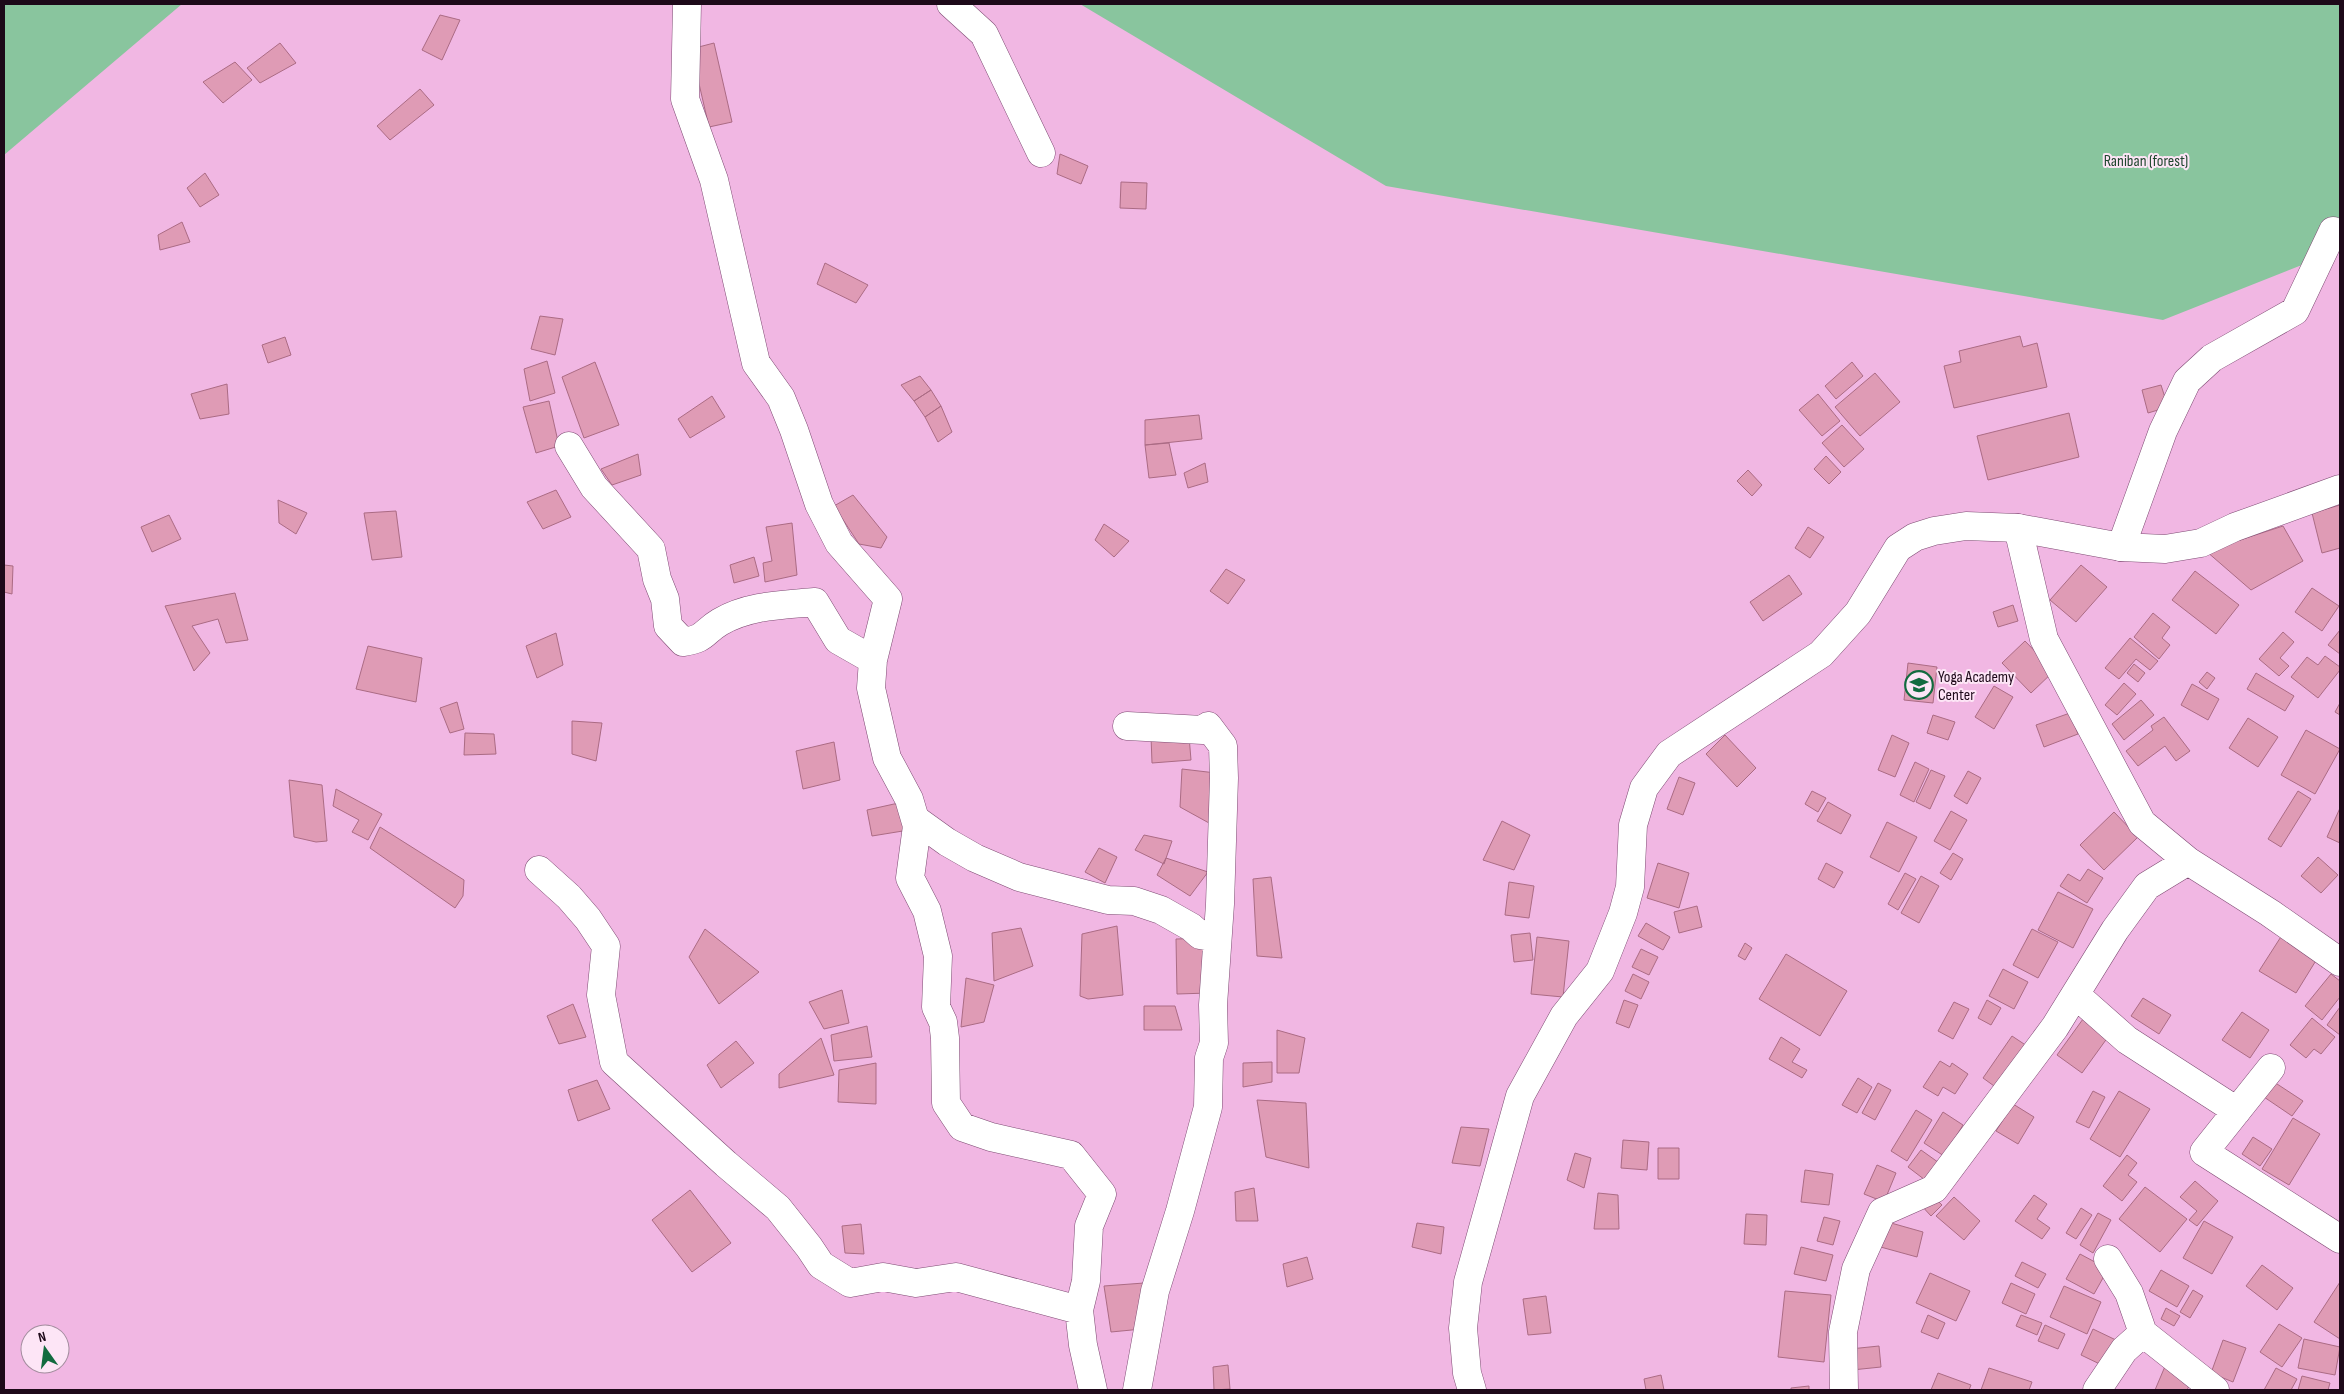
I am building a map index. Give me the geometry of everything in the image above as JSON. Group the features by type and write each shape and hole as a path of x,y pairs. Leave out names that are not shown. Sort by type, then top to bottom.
{"street":[{"path":"687,4 685,99 714,180 756,363 781,398 819,504 839,543 888,599 873,660 872,688 887,758 909,799 917,826 910,878 927,911 938,956 936,1007 943,1022 945,1038 946,1103 962,1128 991,1137 1071,1155 1102,1194 1088,1226 1086,1281 1079,1310 1083,1345 1093,1390"},
{"path":"951,4 984,34 1041,153"},
{"path":"2121,547 2163,431 2187,381 2212,358 2296,311 2333,231"},
{"path":"569,446 594,487 651,549 657,579 665,599 668,626 683,642 698,640 719,622 757,607 815,602 838,640 873,660"},
{"path":"1472,1390 1467,1373 1462,1328 1467,1291 1500,1163 1520,1096 1564,1016 1600,971 1623,913 1630,887 1633,825 1644,788 1670,754 1821,654 1858,613 1898,548 1915,537 1934,531 1966,526 2018,528 2121,547 2165,549 2201,543 2235,527 2340,488"},
{"path":"2018,528 2044,639 2142,823 2188,861 2270,913 2340,962"},
{"path":"1127,726 1203,730 1208,726 1223,746 1224,778 1220,904 1212,1005 1214,1043 1210,1058 1208,1107 1180,1212 1155,1291 1137,1390"},
{"path":"915,819 947,842 975,858 1019,877 1108,900 1134,901 1161,910 1191,927 1200,935 1217,938"},
{"path":"1844,1390 1844,1332 1856,1269 1882,1212 1934,1189 2055,1027 2115,930 2147,886 2188,861"},
{"path":"539,870 569,896 588,919 606,946 601,995 614,1062 726,1164 778,1208 821,1265 850,1283 883,1277 916,1283 956,1277 1079,1310"},
{"path":"2076,995 2127,1040 2237,1111"},
{"path":"2271,1068 2204,1152 2340,1239"},
{"path":"2108,1260 2129,1292 2143,1333 2215,1390"},
{"path":"2097,1390 2124,1350 2143,1333"}],"green space":[{"path":"4,4 182,4 4,155"},
{"name":"Raniban (forest)","path":"1080,4 2340,4 2340,250 2163,320 1386,186"}],"building":[{"path":"440,15 460,20 442,60 422,50"},
{"path":"280,43 296,63 260,83 247,68"},
{"path":"714,43 732,122 709,127 691,49"},
{"path":"235,62 252,80 223,103 203,82"},
{"path":"420,89 434,105 390,140 377,126"},
{"path":"1060,154 1088,166 1081,184 1057,174"},
{"path":"205,173 219,195 200,207 187,188"},
{"path":"1121,182 1147,183 1146,209 1120,208"},
{"path":"182,222 190,242 160,250 158,235"},
{"path":"825,263 868,285 856,303 817,284"},
{"path":"540,316 563,319 555,355 531,349"},
{"path":"2020,336 2023,347 2037,343 2047,387 1954,408 1944,366 1961,362 1959,351"},
{"path":"285,337 291,355 268,363 262,345"},
{"path":"547,361 555,393 530,401 524,369"},
{"path":"595,362 619,425 584,438 562,377"},
{"path":"1852,362 1863,376 1836,399 1825,386"},
{"path":"1875,373 1900,402 1860,436 1835,407"},
{"path":"920,376 931,390 914,401 901,385"},
{"path":"227,384 229,414 200,419 191,394"},
{"path":"2161,385 2168,407 2148,413 2142,390"},
{"path":"931,390 941,406 925,417 914,401"},
{"path":"1818,394 1840,421 1822,436 1799,410"},
{"path":"712,396 725,417 690,438 678,419"},
{"path":"549,401 559,446 536,453 523,407"},
{"path":"941,406 952,432 938,442 925,417"},
{"path":"2069,413 2079,457 1988,480 1977,436"},
{"path":"1199,415 1202,439 1145,445 1145,420"},
{"path":"1842,425 1864,449 1844,467 1822,443"},
{"path":"1169,443 1176,475 1149,478 1145,445"},
{"path":"638,454 641,475 612,485 601,469"},
{"path":"1826,456 1841,472 1829,484 1814,469"},
{"path":"1205,463 1208,482 1188,488 1184,473"},
{"path":"1748,470 1762,485 1752,496 1737,481"},
{"path":"556,490 571,517 543,529 527,502"},
{"path":"853,495 887,537 881,548 859,544 834,506"},
{"path":"278,500 307,513 296,534 279,523"},
{"path":"2340,505 2340,548 2322,553 2312,513"},
{"path":"396,511 402,557 372,560 364,513"},
{"path":"169,515 181,539 152,552 141,527"},
{"path":"792,523 797,575 765,582 763,563 772,561 766,527"},
{"path":"1104,524 1129,541 1114,557 1095,540"},
{"path":"2283,526 2303,561 2251,590 2206,551"},
{"path":"1808,527 1824,537 1810,558 1795,548"},
{"path":"754,557 759,576 734,583 730,565"},
{"path":"4,565 13,566 12,594 4,592"},
{"path":"2081,565 2107,587 2076,622 2050,600"},
{"path":"1226,569 1245,580 1228,604 1210,591"},
{"path":"2195,571 2239,605 2216,634 2172,600"},
{"path":"1789,575 1802,594 1763,621 1750,602"},
{"path":"2312,588 2339,606 2322,631 2295,612"},
{"path":"235,593 248,640 226,643 218,619 192,626 210,653 194,671 165,606"},
{"path":"2013,605 2018,621 1998,627 1993,612"},
{"path":"2153,613 2170,627 2162,638 2170,645 2159,659 2134,637"},
{"path":"2340,630 2340,654 2328,645"},
{"path":"2283,632 2294,642 2280,658 2289,666 2279,676 2259,659"},
{"path":"556,633 563,665 537,678 526,646"},
{"path":"2130,638 2158,661 2150,670 2136,659 2119,679 2105,668"},
{"path":"2025,641 2054,671 2031,693 2002,663"},
{"path":"368,646 422,658 416,702 356,689"},
{"path":"2325,656 2340,667 2340,670 2318,698 2291,677 2307,657 2318,665"},
{"path":"1908,663 1937,667 1933,703 1904,700"},
{"path":"2134,664 2145,673 2138,682 2127,673"},
{"path":"2207,672 2215,678 2207,689 2199,682"},
{"path":"2256,673 2294,696 2285,711 2247,689"},
{"path":"2124,683 2136,694 2117,715 2105,705"},
{"path":"2192,684 2219,699 2208,720 2181,705"},
{"path":"1994,686 2013,697 1994,729 1975,717"},
{"path":"2141,700 2154,715 2124,740 2112,724"},
{"path":"457,702 464,729 450,733 440,708"},
{"path":"2340,703 2340,715 2335,712"},
{"path":"2070,713 2078,734 2044,747 2036,725"},
{"path":"1933,715 1955,722 1948,740 1927,733"},
{"path":"2164,717 2190,751 2176,761 2165,746 2138,766 2126,751 2153,730 2151,726"},
{"path":"2248,718 2278,737 2258,767 2229,748"},
{"path":"572,721 602,723 596,761 572,754"},
{"path":"2306,730 2340,749 2315,794 2281,775"},
{"path":"465,733 494,734 496,754 464,755"},
{"path":"1725,735 1756,768 1737,787 1706,754"},
{"path":"1892,735 1909,743 1895,777 1878,770"},
{"path":"1151,736 1189,736 1191,760 1152,763"},
{"path":"834,742 840,780 803,789 796,751"},
{"path":"1915,762 1929,769 1914,802 1900,795"},
{"path":"1182,769 1216,773 1209,823 1180,807"},
{"path":"1931,770 1945,776 1930,809 1916,802"},
{"path":"1968,771 1981,778 1967,804 1954,796"},
{"path":"1679,777 1695,783 1683,815 1667,809"},
{"path":"289,780 322,785 327,841 316,842 294,837"},
{"path":"336,789 382,814 368,840 352,832 359,820 333,806"},
{"path":"1812,791 1826,798 1818,812 1805,804"},
{"path":"2298,791 2311,799 2281,847 2268,839"},
{"path":"903,802 909,830 872,836 867,810"},
{"path":"1828,802 1851,815 1841,834 1817,821"},
{"path":"2340,808 2340,843 2327,837"},
{"path":"1951,811 1967,820 1950,850 1934,841"},
{"path":"2114,812 2138,837 2104,870 2080,845"},
{"path":"1502,821 1530,835 1514,870 1483,860"},
{"path":"1887,822 1917,837 1899,872 1870,857"},
{"path":"380,827 464,880 463,896 455,908 370,848"},
{"path":"1144,835 1172,841 1164,864 1135,850"},
{"path":"1099,848 1117,857 1105,883 1085,872"},
{"path":"1953,853 1963,859 1951,880 1940,873"},
{"path":"2318,857 2338,875 2321,893 2301,876"},
{"path":"1166,858 1208,872 1190,896 1157,875"},
{"path":"1658,863 1689,873 1679,908 1647,898"},
{"path":"1826,863 1843,872 1834,888 1818,879"},
{"path":"2088,869 2103,878 2087,903 2060,886 2068,874 2080,881"},
{"path":"1905,873 1916,879 1898,910 1888,904"},
{"path":"1921,876 1939,886 1919,923 1901,913"},
{"path":"1271,877 1282,958 1257,956 1253,879"},
{"path":"1509,882 1534,886 1529,918 1505,915"},
{"path":"2058,892 2093,909 2073,948 2038,930"},
{"path":"1697,906 1702,927 1679,933 1674,912"},
{"path":"1646,923 1670,937 1663,950 1638,936"},
{"path":"1117,926 1123,995 1088,999 1080,996 1082,934"},
{"path":"1021,928 1033,966 994,981 992,933"},
{"path":"705,929 759,972 719,1004 689,957"},
{"path":"2032,929 2058,942 2038,978 2013,965"},
{"path":"2284,932 2320,954 2296,993 2259,971"},
{"path":"1530,933 1533,960 1514,962 1511,935"},
{"path":"1537,937 1569,941 1563,997 1531,994"},
{"path":"1208,938 1209,993 1177,994 1176,939"},
{"path":"1745,943 1752,948 1745,960 1738,956"},
{"path":"1641,949 1658,957 1649,975 1632,967"},
{"path":"1786,954 1847,991 1820,1036 1759,999"},
{"path":"2003,969 2028,982 2014,1009 1989,996"},
{"path":"1633,974 1649,982 1641,999 1625,991"},
{"path":"2331,974 2340,981 2340,997 2322,1020 2305,1006"},
{"path":"966,978 994,985 984,1022 961,1027"},
{"path":"842,990 849,1023 824,1029 809,1002"},
{"path":"2143,998 2171,1015 2159,1034 2131,1016"},
{"path":"1624,1000 1638,1005 1629,1028 1616,1023"},
{"path":"1987,1000 2001,1008 1991,1025 1978,1018"},
{"path":"1954,1002 1969,1009 1953,1039 1938,1031"},
{"path":"573,1004 586,1037 559,1044 547,1016"},
{"path":"1144,1006 1175,1006 1182,1030 1144,1030"},
{"path":"2340,1007 2340,1035 2327,1025"},
{"path":"2242,1012 2269,1030 2250,1058 2222,1040"},
{"path":"2312,1018 2335,1037 2321,1054 2314,1049 2306,1058 2290,1045"},
{"path":"2083,1019 2108,1037 2082,1073 2057,1055"},
{"path":"867,1026 872,1057 834,1061 831,1035"},
{"path":"1277,1030 1305,1038 1299,1073 1277,1073"},
{"path":"2012,1036 2030,1048 2001,1091 1983,1078"},
{"path":"1781,1037 1800,1049 1792,1062 1807,1070 1802,1078 1769,1059"},
{"path":"821,1038 834,1075 779,1088 779,1074"},
{"path":"736,1041 754,1063 721,1088 707,1065"},
{"path":"1940,1061 1950,1067 1952,1063 1968,1074 1955,1094 1943,1087 1938,1096 1923,1087"},
{"path":"1272,1062 1272,1082 1243,1087 1243,1063"},
{"path":"876,1063 876,1104 838,1102 839,1070"},
{"path":"1858,1078 1872,1087 1857,1113 1842,1105"},
{"path":"597,1080 610,1109 578,1121 568,1090"},
{"path":"2274,1082 2303,1101 2292,1116 2264,1097"},
{"path":"1878,1083 1891,1090 1875,1120 1862,1113"},
{"path":"2093,1091 2105,1097 2089,1128 2076,1122"},
{"path":"2119,1091 2150,1109 2120,1157 2090,1139"},
{"path":"1257,1100 1306,1103 1309,1168 1266,1157"},
{"path":"2013,1104 2034,1117 2018,1144 1996,1131"},
{"path":"1916,1110 1932,1120 1907,1161 1891,1151"},
{"path":"1943,1112 1963,1125 1944,1156 1924,1143"},
{"path":"2293,1118 2320,1134 2289,1185 2262,1169"},
{"path":"1461,1127 1489,1129 1480,1166 1452,1163"},
{"path":"2253,1137 2272,1149 2260,1166 2242,1154"},
{"path":"1623,1140 1649,1142 1647,1170 1621,1168"},
{"path":"1658,1148 1679,1148 1679,1179 1658,1179"},
{"path":"1921,1150 1942,1165 1929,1183 1908,1167"},
{"path":"1575,1153 1591,1158 1584,1188 1567,1180"},
{"path":"2127,1155 2137,1163 2128,1175 2137,1182 2122,1201 2103,1186"},
{"path":"1877,1165 1896,1173 1884,1202 1864,1194"},
{"path":"1805,1170 1833,1174 1829,1205 1801,1202"},
{"path":"2195,1181 2218,1201 2197,1226 2189,1220 2197,1211 2180,1197"},
{"path":"2145,1187 2187,1219 2160,1252 2119,1219"},
{"path":"1254,1188 1258,1221 1236,1221 1235,1192"},
{"path":"690,1190 731,1243 692,1272 652,1220"},
{"path":"1598,1193 1618,1195 1619,1229 1594,1229"},
{"path":"1931,1194 1942,1205 1931,1216 1920,1204"},
{"path":"2034,1195 2047,1204 2037,1219 2050,1228 2042,1239 2015,1221"},
{"path":"1954,1197 1980,1221 1964,1240 1936,1216"},
{"path":"2081,1208 2092,1215 2076,1239 2066,1233"},
{"path":"2098,1213 2111,1220 2093,1253 2080,1245"},
{"path":"1746,1214 1767,1215 1766,1245 1744,1244"},
{"path":"1824,1217 1840,1221 1833,1245 1817,1241"},
{"path":"1884,1221 1923,1232 1917,1257 1877,1246"},
{"path":"2204,1221 2233,1237 2212,1274 2183,1258"},
{"path":"1417,1223 1444,1227 1441,1254 1412,1247"},
{"path":"861,1224 864,1254 845,1253 842,1226"},
{"path":"1801,1247 1833,1255 1826,1281 1794,1274"},
{"path":"2080,1254 2108,1269 2094,1294 2066,1279"},
{"path":"1307,1257 1313,1279 1287,1287 1283,1264"},
{"path":"2022,1262 2046,1274 2038,1288 2015,1276"},
{"path":"2262,1265 2293,1288 2277,1310 2246,1286"},
{"path":"2161,1270 2189,1286 2177,1307 2149,1291"},
{"path":"1930,1273 1970,1291 1956,1321 1916,1303"},
{"path":"2340,1282 2340,1339 2314,1322"},
{"path":"1144,1283 1142,1329 1111,1332 1104,1286"},
{"path":"2011,1283 2035,1294 2026,1314 2002,1303"},
{"path":"2064,1286 2101,1302 2087,1334 2050,1317"},
{"path":"2193,1290 2203,1296 2190,1318 2180,1312"},
{"path":"1785,1291 1831,1295 1824,1362 1778,1357"},
{"path":"1546,1296 1551,1333 1528,1335 1523,1299"},
{"path":"2166,1308 2180,1316 2174,1326 2161,1319"},
{"path":"1928,1315 1945,1323 1938,1339 1921,1332"},
{"path":"2021,1315 2042,1323 2037,1335 2016,1326"},
{"path":"2279,1324 2302,1338 2282,1367 2260,1352"},
{"path":"2045,1325 2065,1334 2058,1349 2038,1341"},
{"path":"2093,1329 2118,1341 2106,1367 2081,1355"},
{"path":"2304,1339 2340,1347 2335,1375 2298,1368"},
{"path":"2223,1340 2246,1348 2233,1382 2211,1373"},
{"path":"1879,1346 1881,1367 1852,1370 1850,1349"},
{"path":"2166,1364 2194,1376 2187,1390 2155,1390"},
{"path":"1228,1365 1230,1389 1214,1390 1213,1367"},
{"path":"1989,1368 2032,1382 2029,1390 1981,1390"},
{"path":"2276,1368 2297,1379 2291,1390 2264,1390"},
{"path":"1938,1373 1971,1385 1969,1390 1931,1390"},
{"path":"1661,1375 1664,1390 1646,1390 1644,1379"},
{"path":"2302,1376 2330,1383 2328,1390 2298,1390"},
{"path":"1809,1386 1809,1390 1791,1390 1791,1388"}],"place":[{"name":"Yoga Academy Center","path":"1919,685"}]}
